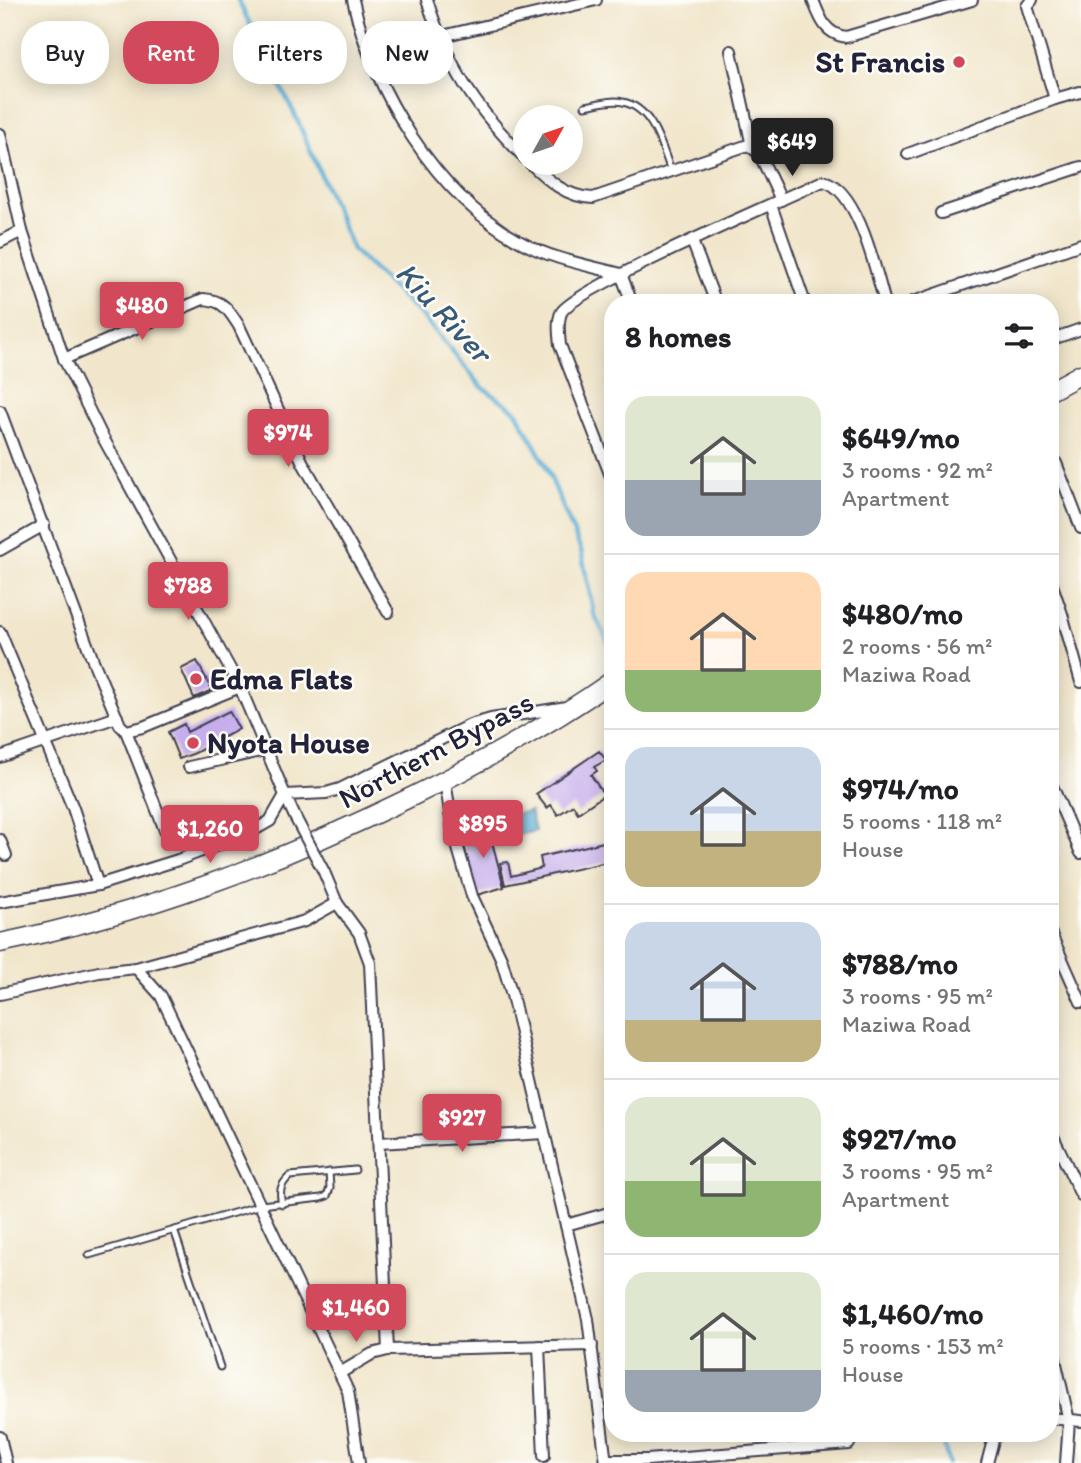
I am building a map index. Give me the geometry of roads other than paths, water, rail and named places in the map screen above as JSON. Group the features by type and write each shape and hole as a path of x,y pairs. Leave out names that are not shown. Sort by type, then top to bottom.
{"main road":[{"path":"1059,386 1081,374"},
{"name":"Northern Bypass","path":"0,943 74,928 199,888 334,835 508,747 578,706 604,687"}],"street":[{"path":"352,0 378,74 393,106 440,173 459,194 479,213 520,242 570,262 621,274"},
{"path":"426,0 433,21"},
{"path":"453,33 596,0"},
{"path":"813,0 828,30 836,36 846,37 972,0"},
{"path":"1032,0 1027,6 1055,99"},
{"path":"731,51 752,146 759,153 802,294"},
{"path":"453,66 488,120 513,146"},
{"path":"908,154 1080,92"},
{"path":"0,134 22,231 64,359 101,434 240,687 295,817 337,903 359,933 370,963 388,1350"},
{"path":"543,175 567,192 579,197 593,198 752,146"},
{"path":"941,213 1081,167"},
{"path":"604,458 560,345 558,328 561,312 570,303 621,274 823,181 841,190 867,243 882,294"},
{"path":"0,242 22,231"},
{"path":"692,241 713,294"},
{"path":"936,294 1081,244"},
{"path":"621,274 629,294"},
{"path":"64,359 203,299 220,302 239,326 303,463 388,612"},
{"path":"1059,337 1081,328"},
{"path":"0,411 94,663 120,725 126,731 168,838"},
{"path":"1059,471 1081,528"},
{"path":"0,550 44,525"},
{"path":"1059,612 1081,682"},
{"path":"0,632 73,807 98,885"},
{"path":"126,731 143,727 240,687"},
{"path":"285,795 326,793 340,789 470,725 491,719 578,706"},
{"path":"0,757 117,717"},
{"path":"189,767 265,750"},
{"path":"445,780 453,831 472,896 501,958 512,995 592,1345 606,1461 849,1444"},
{"path":"0,902 98,885 178,860 249,833 270,821 285,795"},
{"path":"1059,802 1081,853"},
{"path":"0,840 6,855"},
{"path":"0,994 99,972 136,968 305,921 337,903"},
{"path":"1059,952 1081,1002"},
{"path":"136,968 161,996 340,1373 352,1406 359,1463"},
{"path":"379,1143 544,1133"},
{"path":"1059,1149 1081,1195"},
{"path":"566,1225 604,1214"},
{"path":"340,1373 372,1354 388,1350 592,1345"},
{"path":"539,1346 544,1456"},
{"path":"1059,1367 1075,1421 1066,1463"},
{"path":"599,1403 604,1403"},
{"path":"0,1437 6,1463"},
{"path":"987,1463 993,1442"}],"lane":[{"path":"585,106 612,101 624,102 634,107 649,120 672,172"},
{"path":"282,1203 279,1193 282,1183 290,1176 355,1170"},
{"path":"89,1255 261,1205 327,1196 330,1188 329,1172"},
{"path":"174,1230 220,1367"}],"water":[{"path":"530,811 535,831 497,840 492,820"}],"waterway":[{"name":"Kiu River","path":"238,0 296,117 353,250 424,318 482,387 516,411 546,466 581,550 594,614 604,634"},
{"path":"944,1442 948,1463"}],"place":[{"name":"St Francis","path":"959,62"},
{"name":"Edma Flats","path":"196,679"},
{"name":"Nyota House","path":"193,743"}]}
